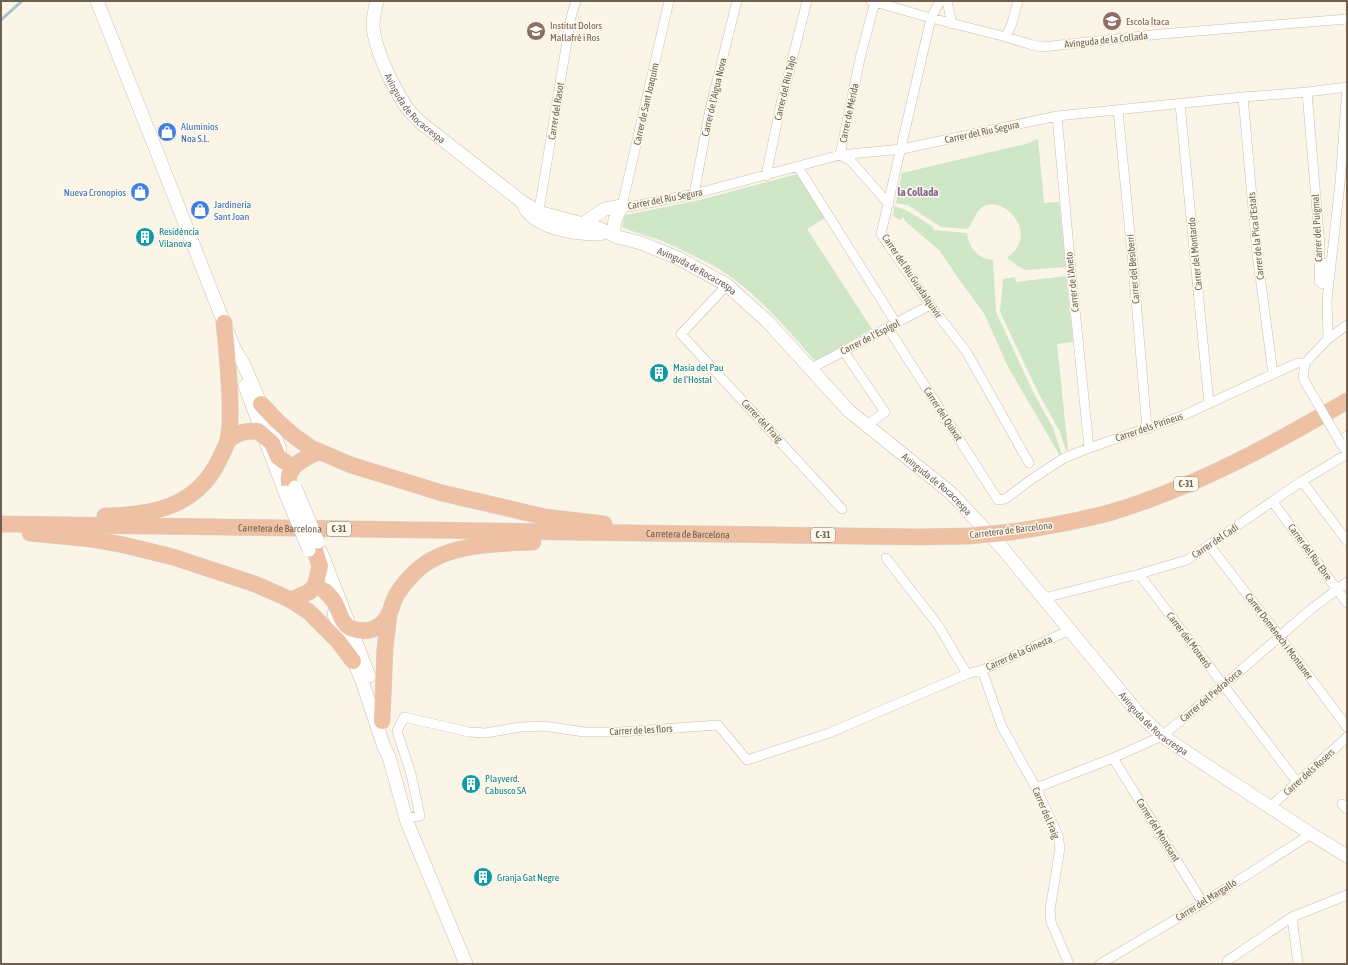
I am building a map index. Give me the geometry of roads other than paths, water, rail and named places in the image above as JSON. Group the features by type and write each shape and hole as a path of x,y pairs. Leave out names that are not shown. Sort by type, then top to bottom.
{"highway":[{"path":"1,518 111,515 149,512 169,507 197,491 210,476 228,440 230,414 229,373 224,323"},
{"name":"Carretera de Barcelona","path":"1,524 920,538 969,536 1039,528 1092,517 1169,491 1209,475 1264,448 1347,401"},
{"path":"261,404 294,436 318,452 384,476 442,493 545,517 677,534"},
{"path":"228,440 236,434 244,431 258,431 272,443 289,479 288,481 296,503 296,519"},
{"path":"289,479 295,465 304,458 318,452"},
{"path":"1,529 91,539 124,545 173,557 241,579 291,600 309,612 344,648 353,661"},
{"path":"325,591 334,600 342,620 351,629 365,631 384,622 389,614 396,595 405,582 427,562 438,556 473,547 508,543 677,534"},
{"path":"291,600 309,592 314,586 320,566 314,544"},
{"path":"382,721 385,648 389,614"}],"street":[{"path":"97,1 234,348 243,363 261,404 314,544 351,629 376,695 390,752 389,757"},
{"name":"Avinguda de Rocacrespa","path":"377,1 373,26 383,64 408,109 420,122 521,201 526,210 538,217 572,232 614,235"},
{"name":"Carrer del Rasot","path":"538,217 571,17 576,1"},
{"name":"Carrer de Sant Joaquim","path":"622,206 669,1"},
{"name":"Carrer de l'Aigua Nova","path":"694,194 710,109 737,1"},
{"name":"Carrer del Riu Tajo","path":"766,176 780,108 807,1"},
{"name":"Carrer del Riu Guadalquivir","path":"940,1 931,18 882,234 930,305 966,351 1029,463"},
{"path":"947,1 952,24"},
{"path":"1006,37 1012,23 1018,1"},
{"name":"Avinguda de la Collada","path":"873,2 1042,47 1161,34 1347,19"},
{"name":"Carrer de Mèrida","path":"873,2 840,155 851,161 889,204"},
{"path":"1328,339 1327,300 1340,183 1347,87"},
{"name":"Carrer del Riu Segura","path":"622,206 629,208 694,194 840,155 902,149 1057,116 1347,87"},
{"name":"Carrer del Puigmal","path":"1307,92 1320,247 1319,281 1322,284 1340,183"},
{"name":"Carrer de la Pica d'Estats","path":"1243,97 1257,253 1273,374"},
{"name":"Carrer del Montardo","path":"1180,104 1209,404"},
{"name":"Carrer del Besiberri","path":"1118,110 1134,265 1147,428"},
{"name":"Carrer de l'Aneto","path":"1057,116 1089,448"},
{"path":"798,167 896,323"},
{"path":"572,232 605,209 622,206"},
{"path":"614,235 614,220 622,206"},
{"name":"Avinguda de Rocacrespa","path":"538,217 598,228 614,235 641,243 678,258 727,285 768,322 849,411 951,493 1003,549 1139,714 1162,736 1347,856"},
{"name":"Carrer del Fraig","path":"727,285 681,334 842,509"},
{"name":"Carrer de l'Espígol","path":"810,369 843,350 930,305"},
{"path":"1347,325 1328,339 1305,363 1303,378 1344,439 1347,453"},
{"name":"Carrer del Quixot","path":"888,328 998,500"},
{"path":"234,348 234,356 263,436 289,479"},
{"path":"843,350 885,412 867,425"},
{"name":"Carrer dels Pirineus","path":"998,500 1005,499 1064,458 1182,416 1297,363 1305,363"},
{"name":"Carrer del Cadí","path":"1044,598 1140,574 1187,560 1302,481 1347,453"},
{"path":"1302,481 1347,541"},
{"name":"Carrer del Riu Ebre","path":"1273,502 1347,603"},
{"path":"296,519 314,544"},
{"name":"Carrer Domènech i Montaner","path":"1210,545 1347,728"},
{"path":"886,558 938,624 967,674"},
{"name":"Carrer del Moixeró","path":"1140,574 1297,782"},
{"path":"318,575 362,681 384,747 389,757 406,818 466,964"},
{"name":"Carrer del Pedraforca","path":"1036,788 1113,758 1162,736 1224,685 1310,610 1347,582"},
{"name":"Carrer de la Ginesta","path":"967,674 982,670 1070,630"},
{"name":"Carrer del Fraig","path":"982,670 1002,727 1036,788 1058,836 1060,848 1050,910 1051,922 1069,964"},
{"name":"Carrer de les flors","path":"406,818 420,816 411,774 397,731 404,717 469,732 485,733 521,727 544,726 584,732 620,732 718,725 747,760 828,733 967,674"},
{"name":"Carrer dels Rosers","path":"1270,807 1347,737"},
{"name":"Carrer del Montsant","path":"1113,758 1203,903"},
{"name":"Carrer del Margalló","path":"1100,964 1203,903 1311,834"},
{"path":"1228,964 1228,961 1292,917 1347,895"},
{"path":"1292,917 1298,964"}],"waterway":[{"path":"1,20 22,1"}],"place":[{"name":"Escola Ítaca","path":"1112,21"},
{"name":"Institut Dolors Mallafrè i Ros","path":"536,31"},
{"name":"Aluminios Noa S.L.","path":"167,132"},
{"name":"Nueva Cronopios","path":"140,192"},
{"name":"Jardineria Sant Joan","path":"200,210"},
{"name":"Residència Vilanova","path":"145,237"},
{"name":"Masia del Pau de l'Hostal","path":"659,373"},
{"name":"Playverd. Cabusco SA","path":"471,784"},
{"name":"Granja Gat Negre","path":"483,877"}],"district":[{"name":"la Collada","path":"918,192"}]}
